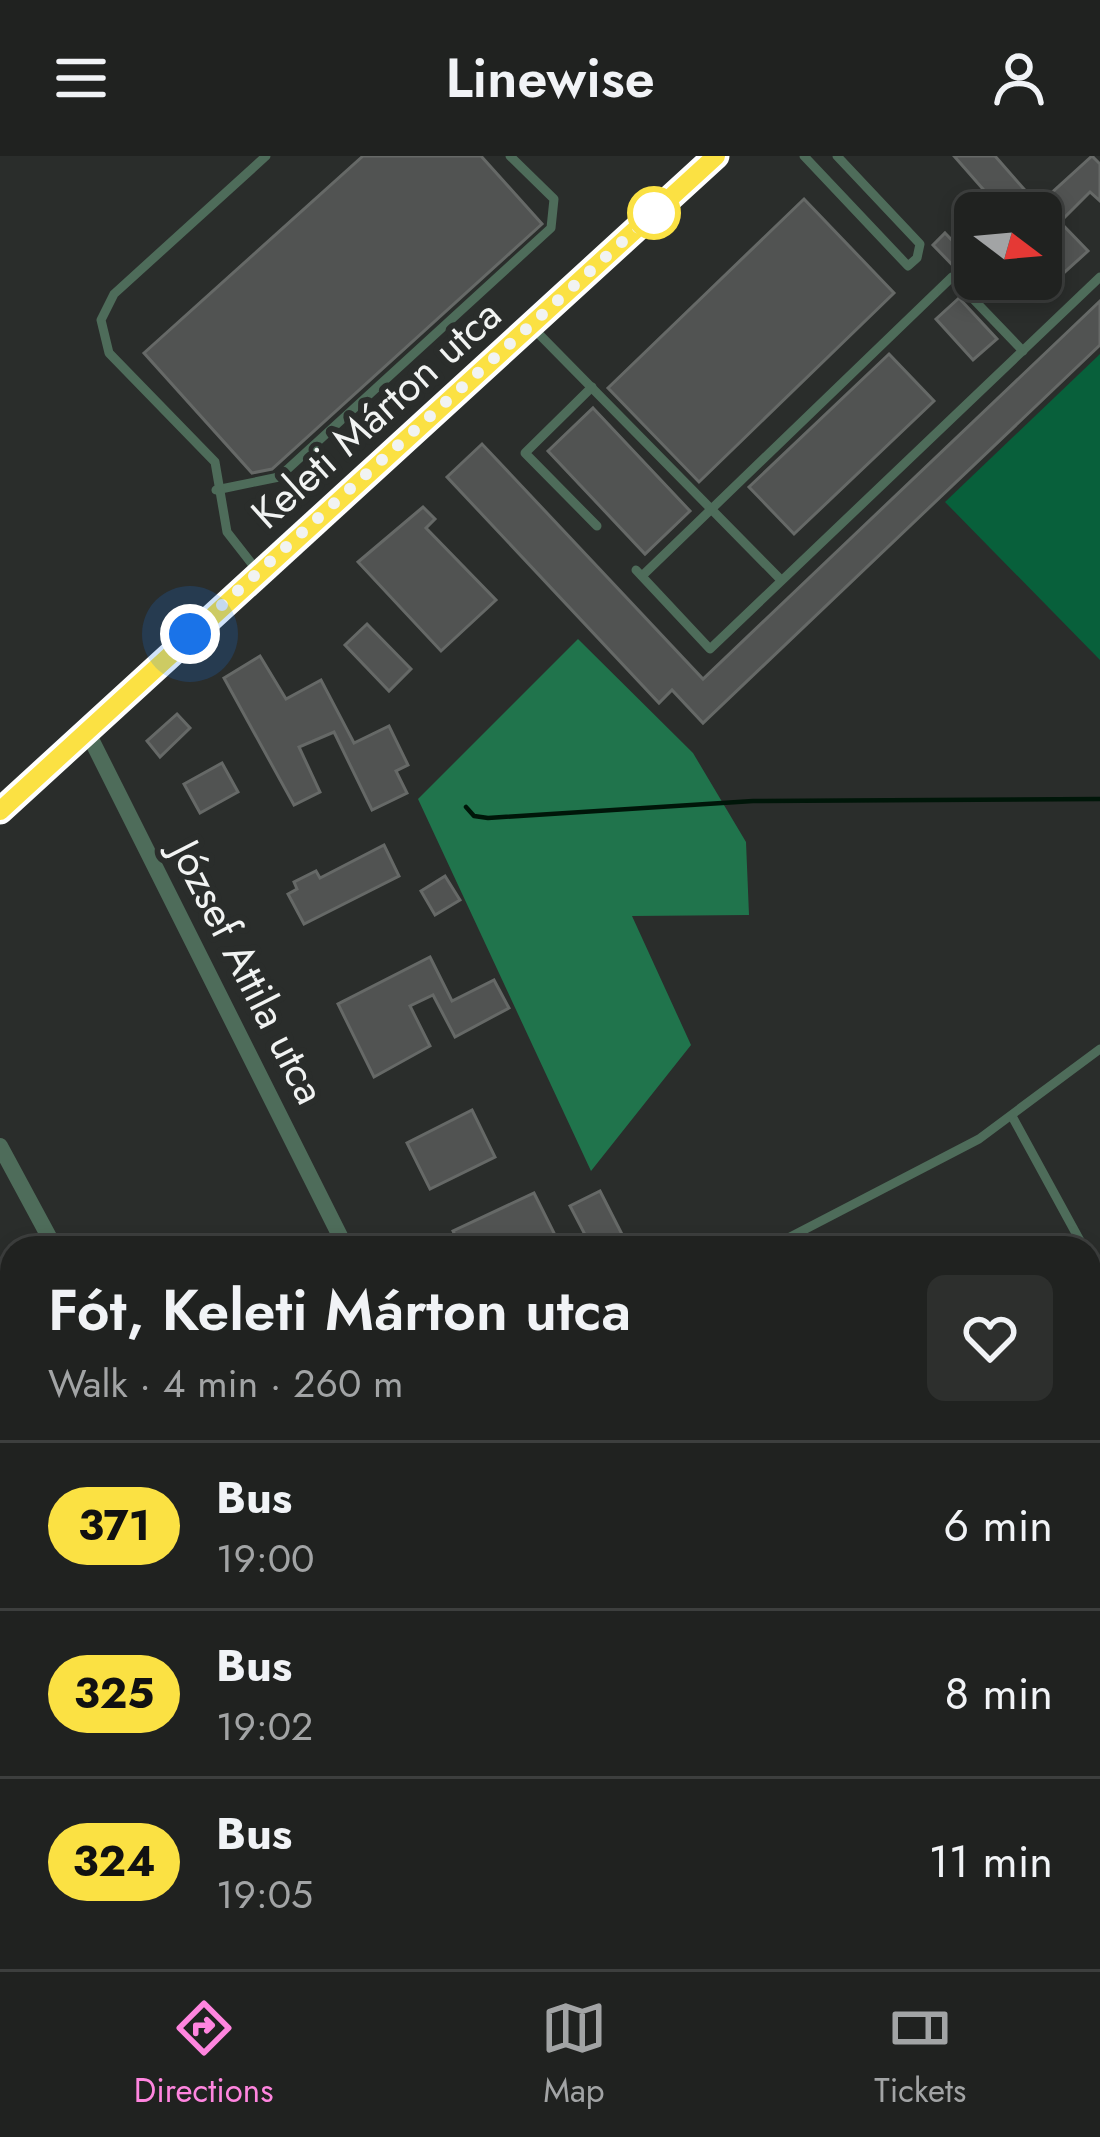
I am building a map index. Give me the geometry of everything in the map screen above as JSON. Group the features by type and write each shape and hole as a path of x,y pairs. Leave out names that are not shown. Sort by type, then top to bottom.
{"main road":[{"name":"Keleti Márton utca","path":"0,811 716,156"}],"street":[{"name":"József Attila utca","path":"86,728 340,1236"},
{"path":"0,1146 49,1236"}],"lane":[{"path":"259,572 227,532 216,490 215,462 110,353 101,320 114,294 266,156"},
{"path":"216,490 279,477 551,228 554,199 510,156"},
{"path":"804,156 908,266 920,244 837,156"},
{"path":"856,211 874,195"},
{"path":"1023,351 952,277 639,573 710,649 781,580 1023,351 1100,277"},
{"path":"532,326 781,580"},
{"path":"592,387 525,453 597,526"},
{"path":"792,1236 1013,1118 1100,1049"},
{"path":"1013,1118 1077,1236"}],"green space":[{"path":"1100,354 1100,660 945,502"},
{"path":"578,639 693,753 746,842 749,915 632,916 691,1045 591,1171 418,799"}],"building":[{"path":"363,156 481,156 542,224 272,469 252,473 144,353"},
{"path":"954,156 995,156 1027,192 986,192"},
{"path":"1092,156 1100,164 1100,201 1090,192 1062,220 1062,192 1052,192"},
{"path":"804,199 894,293 699,482 608,388"},
{"path":"1062,224 1088,251 1062,274"},
{"path":"945,233 954,242 954,267 933,245"},
{"path":"961,300 997,339 973,360 936,319"},
{"path":"1100,301 1100,345 703,723 672,690 659,703 447,477 482,444 703,679"},
{"path":"889,354 934,401 794,534 749,487"},
{"path":"593,408 690,511 645,554 548,451"},
{"path":"423,507 435,519 426,528 496,600 441,651 358,562"},
{"path":"367,624 411,669 389,691 345,645"},
{"path":"260,656 286,699 321,680 354,743 389,726 408,765 396,771 407,793 372,810 334,732 299,747 320,792 294,805 224,678"},
{"path":"177,714 190,728 160,757 147,741"},
{"path":"222,763 238,792 200,813 184,784"},
{"path":"384,845 399,876 304,924 288,894 297,889 294,882 316,871 320,878"},
{"path":"445,876 460,900 435,915 421,891"},
{"path":"430,957 452,1001 494,980 509,1008 455,1037 433,995 410,1006 430,1046 374,1077 338,1004"},
{"path":"472,1110 495,1157 430,1189 407,1143"},
{"path":"600,1191 623,1236 586,1236 570,1206"},
{"path":"534,1193 556,1236 455,1236 453,1231"}],"waterway":[{"path":"466,807 474,816 488,818 753,801 1100,799"}],"bus line":[{"name":"371","path":"0,811 716,156"}],"route":[{"path":"190,634 654,213"}]}
